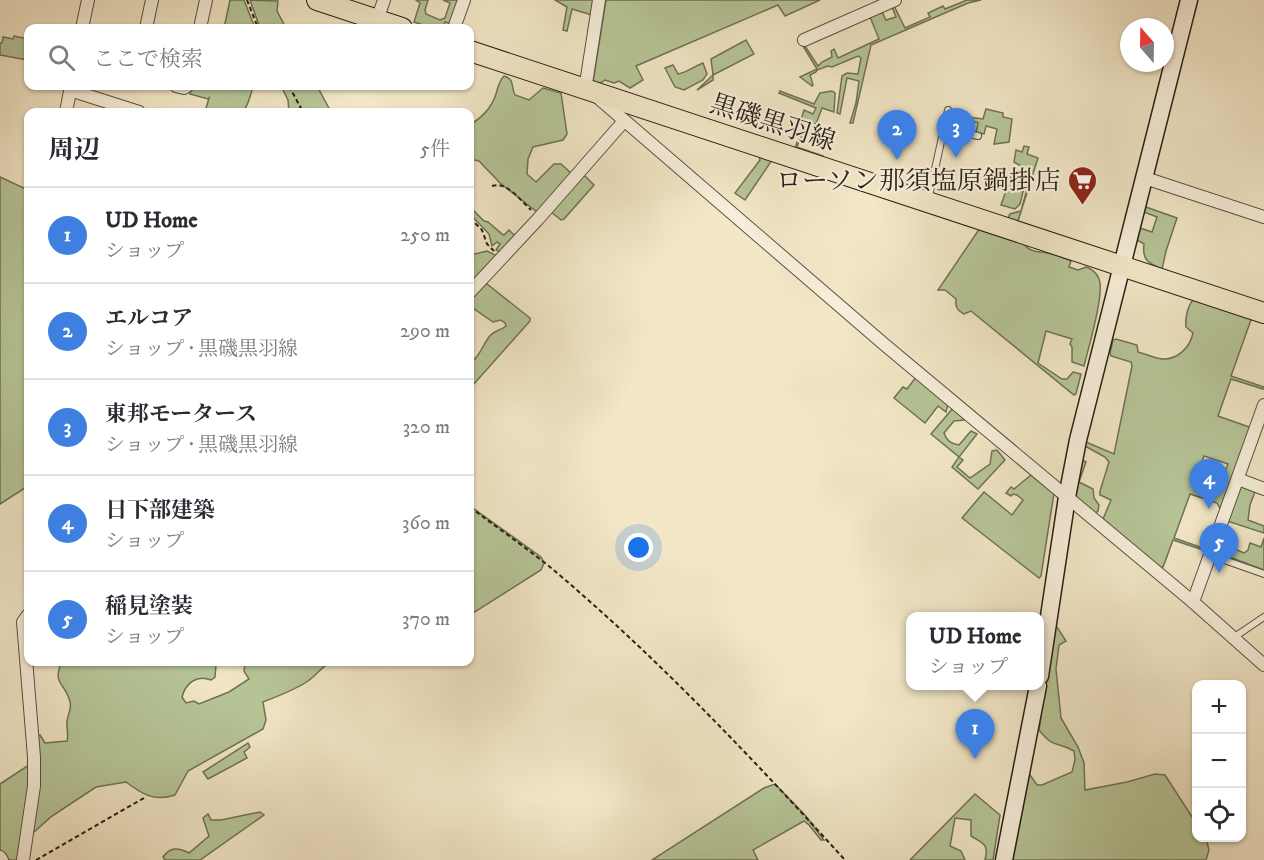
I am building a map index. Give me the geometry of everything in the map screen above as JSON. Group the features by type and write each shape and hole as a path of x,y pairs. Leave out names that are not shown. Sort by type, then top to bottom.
{"main road":[{"path":"317,0 390,24"},
{"name":"黒磯黒羽線","path":"474,52 1264,314"}],"street":[{"path":"83,24 88,0"},
{"path":"148,24 152,0"},
{"path":"201,24 206,0"},
{"path":"377,20 384,0"},
{"path":"455,24 464,0"},
{"path":"599,0 589,91 973,420 1193,602 1264,665"},
{"path":"804,40 895,0"},
{"path":"1044,649 1067,497 1089,395 1189,0"},
{"path":"67,108 71,90"},
{"path":"77,90 128,108"},
{"path":"474,288 624,122"},
{"path":"1145,178 1264,217"},
{"path":"1193,602 1264,405"},
{"path":"1238,479 1264,489"},
{"path":"23,860 34,786 27,666"},
{"path":"1004,860 1037,690"}],"lane":[{"path":"928,202 948,110"},
{"path":"944,128 978,136"},
{"path":"1210,555 1264,574"},
{"path":"1233,638 1264,617"}],"path":[{"path":"247,0 256,24"},
{"path":"291,90 301,108"},
{"path":"492,186 497,184 504,186 539,218"},
{"path":"474,222 482,230 490,248 502,257"},
{"path":"474,510 549,566 622,630 720,728 845,860"},
{"path":"36,860 144,798"}],"green space":[{"path":"230,0 244,0 253,24 225,24"},
{"path":"250,0 278,1 277,11 284,24 259,24"},
{"path":"416,0 428,0 426,14 440,20 445,18 450,3 443,0 460,0 451,24 414,22 420,3"},
{"path":"555,0 594,0 592,15 572,9 567,31 563,30 567,7"},
{"path":"606,0 820,0 785,16 778,5 636,66 643,80 630,88 619,81 614,83 605,80 599,84 593,82"},
{"path":"967,0 981,0 968,3 871,45 853,123 850,123 859,81 847,78 840,114 837,113 842,76 847,73 858,74 861,58 858,56 832,67 817,70 810,75 812,86 800,77 817,69 803,46 818,66 832,57 831,51 834,49 838,58 879,39 870,17 882,12 886,20 896,17 892,7 894,6 905,28 930,17 928,13 943,6 945,9"},
{"path":"14,36 24,38 24,59 0,55 0,43 3,37 13,39"},
{"path":"746,40 754,54 713,75 711,59"},
{"path":"703,63 707,74 703,80 684,90 675,87 665,68 673,65 678,74"},
{"path":"713,75 713,80 697,90"},
{"path":"504,76 508,78 515,95 529,100 543,88 561,93 567,134 563,140 533,147 528,159 527,174 536,182 554,164 561,164 572,174 537,212 500,183 479,161 474,160 474,122 489,108"},
{"path":"191,90 253,90 245,108 206,108 209,98 190,94"},
{"path":"283,90 319,90 329,108 289,108"},
{"path":"780,91 814,104 820,93 832,91 835,93 834,112 822,108 816,124 811,123 806,139 801,137 797,147 823,156 823,158 795,148 804,121 801,120 804,110 813,114 816,108 779,93"},
{"path":"986,109 1003,113 1003,117 1012,119 1009,142 994,144 997,129 986,126 984,134 976,132 978,123 972,121 970,130 963,129 968,117 983,119"},
{"path":"1024,146 1029,147 1027,154 1038,158 1018,221 1008,218 1010,214 1021,211 1029,182 1026,169 1014,162 1016,150 1022,152"},
{"path":"759,156 774,157 745,200 735,193 760,160"},
{"path":"585,176 594,185 561,220 551,212 580,177"},
{"path":"0,177 24,188 24,489 0,504"},
{"path":"1011,177 1025,184 1020,204 1015,209 1001,205"},
{"path":"1146,207 1177,218 1162,269 1147,260 1144,254 1144,244 1137,240 1140,228 1152,232 1157,217 1144,212"},
{"path":"474,211 502,234 504,235 509,230 517,238 502,253 496,250 500,244 497,242 492,246 489,234 474,218"},
{"path":"980,228 1024,244 1032,250 1053,254 1071,261 1069,267 1078,270 1086,267 1098,277 1100,296 1084,366 1072,362 1070,344 1072,339 1046,331 1038,363 1062,379 1067,379 1073,372 1081,374 1076,394 1074,395 971,311 964,314 960,311 956,306 956,299 945,290 938,290"},
{"path":"487,251 499,257 474,284 474,254"},
{"path":"483,284 487,284 530,318 530,321 474,384 474,358 491,335 506,326 501,320 493,322 474,309 474,294"},
{"path":"1196,297 1252,317 1231,376 1264,387 1263,389 1231,379 1218,416 1252,428 1240,487 1244,485 1256,489 1250,505 1248,520 1264,526 1264,533 1227,521 1217,503 1190,494 1174,538 1209,550 1209,552 1173,540 1163,567 1159,568 1104,523 1103,519 1111,500 1100,495 1100,491 1109,462 1105,457 1085,446 1086,442 1114,454 1132,366 1131,362 1111,356 1113,340 1137,345 1138,352 1159,358 1168,359 1178,355 1186,348 1193,333 1186,327 1186,323 1188,310","holes":["1204,456 1228,464 1225,471 1216,475 1210,482 1196,477"]},
{"path":"916,377 948,404 946,412 938,406 925,423 894,398 903,387 907,389"},
{"path":"953,408 965,418 954,421 944,433 948,440 959,445 971,431 977,434 959,457 931,434"},
{"path":"997,450 1005,460 978,489 952,467 959,457 963,460 957,467 970,478 990,464 992,451"},
{"path":"1080,459 1086,462 1079,482 1093,489 1094,498 1099,505 1098,511 1094,514 1079,501 1074,491"},
{"path":"1031,475 1054,493 1039,578 962,518 984,492 1012,515 1023,500 1017,495 1011,496 1006,493 1011,487 1014,489"},
{"path":"474,509 541,557 544,563 541,570 474,612"},
{"path":"1264,538 1264,570 1219,553 1223,544 1244,553 1248,550 1250,543 1261,547"},
{"path":"1054,627 1057,627 1066,641 1059,645 1056,669 1061,718 1078,747 1084,763 1085,790 1155,774 1165,775 1192,817 1192,842 1207,842 1209,850 1206,860 1010,860 1028,772 1037,785 1042,785 1072,772 1075,760 1074,751 1052,742 1039,730"},
{"path":"60,666 216,666 215,677 211,680 197,679 186,687 182,697 186,703 194,701 199,704 229,692 249,679 244,671 245,666 325,666 303,684 263,702 266,720 263,729 188,771 175,795 161,798 149,796 126,782 96,787 52,816 33,833 24,860 0,860 0,784 38,759 37,736 40,735 45,743 67,741 70,705 59,679"},
{"path":"248,743 250,747 244,752 247,758 208,779 203,772"},
{"path":"775,784 805,815 824,840 821,840 804,821 753,850 758,860 652,860 764,788"},
{"path":"975,794 1000,815 993,860 985,860 986,847 971,836 971,820 955,818 950,846 961,851 965,860 910,860"},
{"path":"260,812 264,815 200,860 165,860 163,857 168,851 174,849 189,853 209,836 203,818 208,814 211,820 221,820"}],"place":[{"name":"東邦モータース","path":"956,158"},
{"name":"エルコア","path":"897,160"},
{"name":"ローソン那須塩原鍋掛店","path":"1082,206"},
{"name":"日下部建築","path":"1209,509"},
{"name":"稲見塗装","path":"1219,573"},
{"name":"UD Home","path":"975,759"}]}
